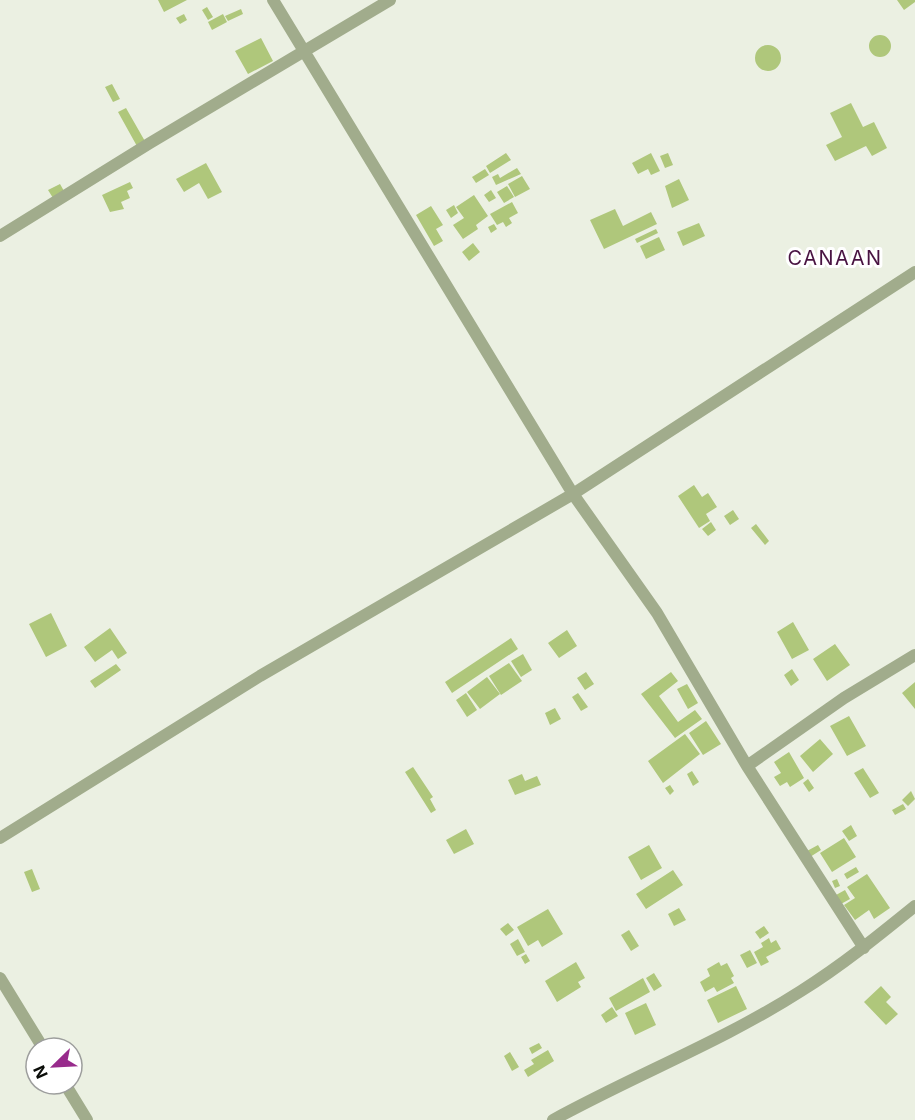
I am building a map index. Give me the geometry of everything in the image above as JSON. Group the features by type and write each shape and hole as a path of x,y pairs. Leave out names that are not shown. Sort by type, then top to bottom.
{"street":[{"path":"273,0 573,494 657,613 747,766 864,948"},
{"path":"0,236 150,143 390,0"},
{"path":"0,838 260,676 573,494 915,272"},
{"path":"747,766 844,698 915,655"},
{"path":"553,1120 610,1089 691,1052 801,991 864,948 915,906"},
{"path":"0,978 36,1036"},
{"path":"72,1096 87,1120"}],"building":[{"path":"158,0 187,0 164,12"},
{"path":"897,0 915,0 915,2 904,10"},
{"path":"207,7 213,17 208,20 202,10"},
{"path":"241,9 243,14 228,21 225,16"},
{"path":"184,14 187,20 180,24 176,18"},
{"path":"223,14 227,22 212,30 208,22"},
{"path":"880,35 888,38 891,46 888,54 880,57 872,54 869,46 872,38"},
{"path":"261,38 273,61 248,74 235,51"},
{"path":"768,45 777,49 781,58 777,67 768,71 759,67 755,58 759,49"},
{"path":"112,84 120,99 113,102 105,87"},
{"path":"851,103 863,127 874,122 887,148 872,156 866,146 835,161 826,145 842,137 830,113"},
{"path":"126,108 146,143 138,148 118,112"},
{"path":"506,153 511,160 490,173 486,166"},
{"path":"651,153 660,171 651,175 648,169 638,174 632,163"},
{"path":"668,153 673,165 665,168 660,156"},
{"path":"206,163 222,192 208,199 199,183 184,192 176,179"},
{"path":"517,168 521,174 496,185 492,177 498,174 500,178"},
{"path":"485,169 489,175 476,183 472,177"},
{"path":"522,176 530,189 515,197 508,184"},
{"path":"679,179 689,200 672,208 665,186"},
{"path":"130,182 133,188 127,191 130,198 121,202 124,209 110,212 102,195"},
{"path":"60,184 64,191 53,198 48,190"},
{"path":"507,186 514,197 504,203 497,192"},
{"path":"491,190 496,198 489,202 484,195"},
{"path":"474,195 488,216 476,225 478,229 463,239 453,225 464,218 456,207"},
{"path":"512,202 518,213 509,218 512,223 506,227 503,222 497,225 490,214"},
{"path":"454,205 458,213 451,218 446,210"},
{"path":"431,206 443,225 436,229 443,241 434,246 416,215"},
{"path":"615,209 623,226 651,212 657,224 604,249 590,220"},
{"path":"699,223 705,236 683,246 677,232"},
{"path":"494,224 497,229 491,233 488,227"},
{"path":"656,229 658,233 637,243 635,239"},
{"path":"659,237 665,250 646,259 640,246"},
{"path":"473,243 480,252 469,261 462,252"},
{"path":"694,485 702,497 708,493 717,507 706,514 710,521 699,528 678,496"},
{"path":"733,510 739,519 730,525 724,516"},
{"path":"711,522 716,530 708,536 702,529"},
{"path":"756,524 769,541 765,545 751,528"},
{"path":"51,613 67,646 46,657 29,624"},
{"path":"793,622 809,650 792,659 777,632"},
{"path":"110,628 127,653 118,659 112,650 95,662 84,647"},
{"path":"567,630 577,646 559,658 548,643"},
{"path":"511,638 518,649 452,693 445,682"},
{"path":"835,644 850,665 827,681 813,659"},
{"path":"523,654 532,670 521,677 511,661"},
{"path":"509,663 522,681 501,695 489,676"},
{"path":"116,664 121,670 95,688 90,681"},
{"path":"792,669 799,680 791,686 784,675"},
{"path":"586,672 594,684 585,690 577,678"},
{"path":"671,672 678,681 659,696 678,722 695,710 702,719 675,738 641,694"},
{"path":"487,677 500,694 480,709 467,692"},
{"path":"915,682 915,709 902,693"},
{"path":"687,684 698,703 688,709 677,689"},
{"path":"466,693 477,710 467,717 456,700"},
{"path":"578,693 588,707 581,711 572,697"},
{"path":"555,708 561,719 550,725 545,713"},
{"path":"849,716 866,746 847,756 830,726"},
{"path":"706,721 721,744 703,755 689,733"},
{"path":"685,734 700,754 663,783 648,761"},
{"path":"820,739 833,754 813,772 800,756"},
{"path":"789,752 804,778 790,787 787,782 780,786 774,777 781,773 774,762"},
{"path":"413,767 433,797 430,799 436,810 431,813 405,772"},
{"path":"863,768 879,793 870,798 854,773"},
{"path":"692,771 699,782 693,786 687,774"},
{"path":"522,774 525,781 537,776 541,785 515,795 508,780"},
{"path":"808,779 814,788 809,792 803,783"},
{"path":"670,785 674,791 670,795 665,788"},
{"path":"911,791 915,799 908,806 902,800"},
{"path":"903,804 906,809 895,815 892,810"},
{"path":"851,825 857,836 849,841 842,831"},
{"path":"466,829 474,844 454,854 446,840"},
{"path":"844,838 856,857 832,872 820,853"},
{"path":"649,845 662,868 641,880 628,857"},
{"path":"818,845 821,850 810,857 807,851"},
{"path":"856,867 859,872 847,879 844,874"},
{"path":"32,869 40,889 32,892 24,872"},
{"path":"673,870 683,885 646,909 636,894"},
{"path":"867,874 890,908 874,919 869,910 855,920 844,905 855,898 847,887"},
{"path":"837,879 840,886 835,888 832,881"},
{"path":"845,890 850,899 841,904 836,895"},
{"path":"679,908 686,920 674,926 668,914"},
{"path":"548,909 563,934 542,947 538,940 528,946 517,927"},
{"path":"508,923 514,930 506,936 500,929"},
{"path":"764,926 769,933 760,939 755,932"},
{"path":"629,930 639,946 631,951 621,935"},
{"path":"769,938 771,943 776,940 781,949 766,957 769,962 761,966 754,952 763,947 761,943"},
{"path":"518,939 525,952 517,956 510,944"},
{"path":"750,950 757,963 747,968 740,955"},
{"path":"526,954 530,961 525,964 521,957"},
{"path":"576,962 585,978 578,982 581,987 557,1002 545,981"},
{"path":"719,962 721,966 727,963 734,976 731,978 734,983 717,992 714,987 705,992 700,982 710,976 707,969"},
{"path":"654,973 662,986 654,991 646,978"},
{"path":"643,978 650,992 616,1011 609,998"},
{"path":"736,986 747,1009 718,1023 707,1000"},
{"path":"881,986 891,997 886,1002 898,1014 886,1025 864,1002"},
{"path":"646,1003 656,1025 635,1035 625,1013"},
{"path":"612,1007 618,1016 606,1023 601,1015"},
{"path":"539,1043 542,1048 532,1054 529,1048"},
{"path":"548,1050 554,1061 528,1077 524,1070 534,1064 531,1060"},
{"path":"510,1052 519,1067 512,1071 504,1056"}],"district":[{"name":"CANAAN","path":"835,258"}]}
